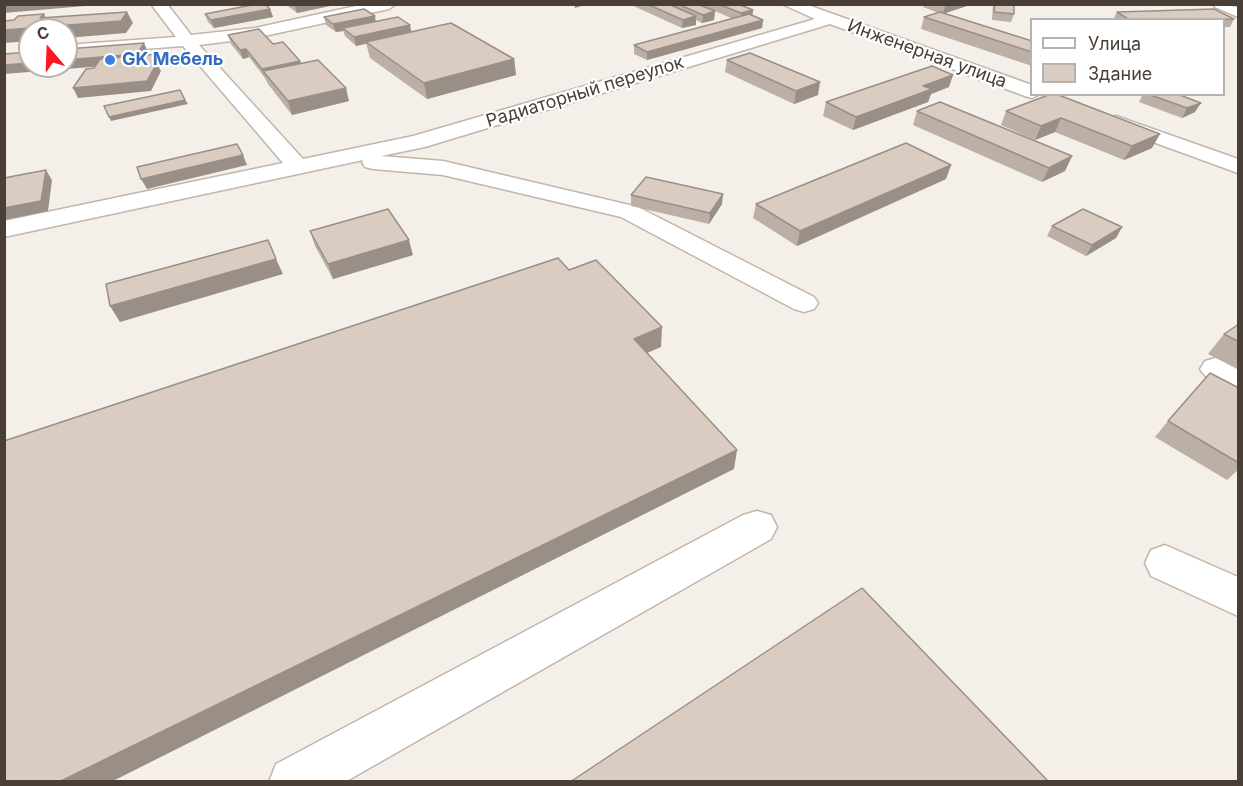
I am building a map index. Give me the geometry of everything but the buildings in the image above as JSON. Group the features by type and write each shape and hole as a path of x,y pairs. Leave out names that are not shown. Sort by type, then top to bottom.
{"street":[{"path":"158,4 187,41 298,167"},
{"path":"78,49 187,41 255,33 389,4"},
{"name":"Инженерная улица","path":"789,4 1030,91"},
{"path":"1220,4 1239,12"},
{"name":"Радиаторный переулок","path":"4,229 417,142 831,19"},
{"path":"1095,114 1239,166"},
{"name":"Радиаторный переулок","path":"338,159 443,168 629,212 804,303"},
{"path":"294,782 757,527"},
{"path":"1165,563 1239,597"}],"place":[{"name":"GK Мебель","path":"110,60"}]}
